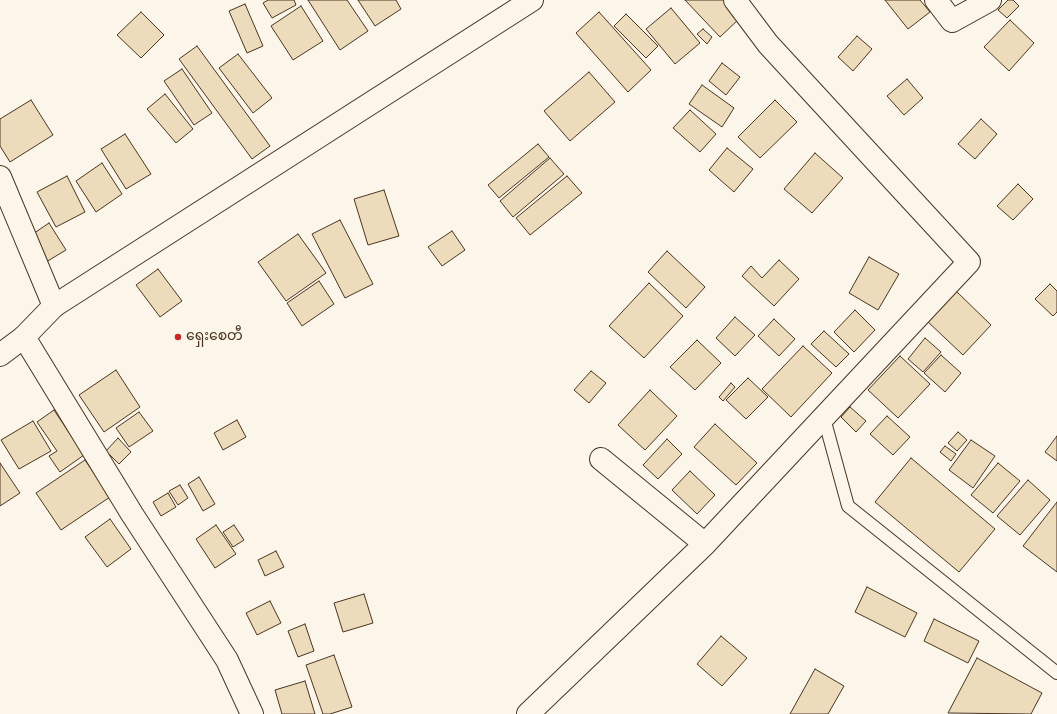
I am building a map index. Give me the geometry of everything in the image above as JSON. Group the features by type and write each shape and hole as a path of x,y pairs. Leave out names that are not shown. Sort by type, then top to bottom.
{"street":[{"path":"0,355 24,337 54,306 532,0"},
{"path":"528,714 705,544 969,262 768,44 735,0"},
{"path":"936,0 952,21 990,0"},
{"path":"0,176 54,306"},
{"path":"24,337 132,514 227,660 252,714"},
{"path":"602,459 705,544"}],"lane":[{"path":"824,418 848,506 1057,673"}],"building":[{"path":"268,0 294,0 296,5 272,18 263,3"},
{"path":"308,0 347,0 368,31 340,50"},
{"path":"358,0 396,0 401,9 375,26"},
{"path":"685,0 723,0 740,18 720,37"},
{"path":"885,0 920,0 930,12 908,29"},
{"path":"1008,0 1013,0 1019,6 1007,18 998,10"},
{"path":"245,4 263,46 247,53 229,11"},
{"path":"301,6 323,41 293,60 271,26"},
{"path":"671,8 700,43 675,64 646,29"},
{"path":"141,12 164,35 141,58 117,35"},
{"path":"599,12 651,70 628,92 576,33"},
{"path":"626,14 658,46 646,58 614,26"},
{"path":"1010,20 1034,43 1009,71 984,47"},
{"path":"703,29 712,37 707,44 697,34"},
{"path":"857,36 872,49 853,71 838,57"},
{"path":"197,46 270,146 252,159 179,59"},
{"path":"238,54 272,98 253,113 219,68"},
{"path":"722,63 740,77 726,95 709,81"},
{"path":"182,69 212,113 194,125 164,81"},
{"path":"589,72 615,102 570,141 544,111"},
{"path":"907,79 923,98 904,115 887,96"},
{"path":"702,85 734,108 722,127 689,104"},
{"path":"165,94 193,129 176,143 147,109"},
{"path":"31,100 53,135 10,162 0,146 0,119"},
{"path":"775,100 797,122 760,158 738,137"},
{"path":"690,110 716,134 700,152 673,128"},
{"path":"981,119 997,134 975,159 958,144"},
{"path":"125,134 151,174 126,189 101,149"},
{"path":"538,144 549,157 499,198 488,185"},
{"path":"727,148 753,169 734,192 709,170"},
{"path":"815,153 843,178 812,213 784,189"},
{"path":"550,158 564,174 513,217 500,201"},
{"path":"102,163 122,194 96,212 76,181"},
{"path":"67,176 85,212 56,227 37,192"},
{"path":"567,176 582,193 530,235 516,218"},
{"path":"1018,184 1033,199 1013,220 997,206"},
{"path":"384,190 399,236 368,245 354,199"},
{"path":"340,220 373,284 345,298 312,234"},
{"path":"49,223 66,250 46,262 30,236"},
{"path":"452,231 465,250 442,266 428,247"},
{"path":"298,234 326,273 286,301 258,262"},
{"path":"667,251 705,287 686,308 648,272"},
{"path":"869,257 899,274 878,310 849,293"},
{"path":"779,260 799,279 774,306 742,276 751,266 762,278"},
{"path":"158,269 182,301 160,317 136,285"},
{"path":"319,281 334,304 302,326 287,303"},
{"path":"649,283 683,316 644,358 609,326"},
{"path":"1050,284 1057,291 1057,312 1053,316 1035,299"},
{"path":"955,290 991,325 963,355 927,321"},
{"path":"855,310 875,330 854,352 834,332"},
{"path":"735,317 755,335 735,356 716,338"},
{"path":"774,319 795,339 779,356 758,336"},
{"path":"824,331 849,354 836,367 811,344"},
{"path":"925,338 941,352 923,372 908,359"},
{"path":"697,340 721,363 695,390 670,367"},
{"path":"803,346 832,373 791,417 762,389"},
{"path":"941,355 961,373 945,392 924,373"},
{"path":"900,356 930,384 898,418 868,390"},
{"path":"116,370 140,407 104,432 79,395"},
{"path":"591,371 606,383 589,403 574,390"},
{"path":"748,378 768,397 746,419 726,400"},
{"path":"731,383 735,387 723,401 719,397"},
{"path":"650,390 677,416 645,450 618,425"},
{"path":"850,407 866,421 856,432 841,417"},
{"path":"54,410 84,455 60,472 49,456 57,451 37,422"},
{"path":"139,412 153,431 129,447 116,428"},
{"path":"887,416 910,437 893,455 870,434"},
{"path":"237,420 246,437 223,450 214,433"},
{"path":"33,421 51,451 19,469 1,440"},
{"path":"715,424 757,463 736,485 694,447"},
{"path":"958,432 967,440 957,451 948,443"},
{"path":"1057,436 1057,461 1045,452"},
{"path":"118,438 131,452 119,464 106,451"},
{"path":"667,439 682,454 658,479 643,465"},
{"path":"971,440 995,456 973,488 949,470"},
{"path":"945,446 956,454 951,461 940,452"},
{"path":"911,458 995,529 959,572 875,502"},
{"path":"85,460 110,497 61,530 36,493"},
{"path":"0,463 20,493 0,506"},
{"path":"998,463 1020,481 993,513 971,495"},
{"path":"690,471 715,495 697,514 672,490"},
{"path":"199,477 215,504 203,511 188,484"},
{"path":"1028,480 1050,500 1020,535 997,516"},
{"path":"180,485 188,498 178,505 169,491"},
{"path":"168,493 176,507 161,516 153,502"},
{"path":"1057,502 1057,572 1023,546"},
{"path":"110,519 131,549 107,567 85,537"},
{"path":"216,525 236,554 215,568 196,539"},
{"path":"234,525 244,540 233,547 223,532"},
{"path":"276,551 284,567 265,576 258,560"},
{"path":"867,587 917,613 905,637 855,612"},
{"path":"364,594 373,623 343,632 334,603"},
{"path":"270,601 281,623 257,635 246,613"},
{"path":"934,619 979,641 968,663 924,641"},
{"path":"305,624 314,651 298,657 288,631"},
{"path":"721,636 747,658 722,686 697,664"},
{"path":"334,655 352,707 330,714 323,714 306,665"},
{"path":"977,658 1042,693 1031,714 948,713"},
{"path":"815,669 844,686 828,714 790,714"},
{"path":"305,681 315,714 282,714 275,690"}],"place":[{"name":"ရှေးစေတီ","path":"178,337"}]}
